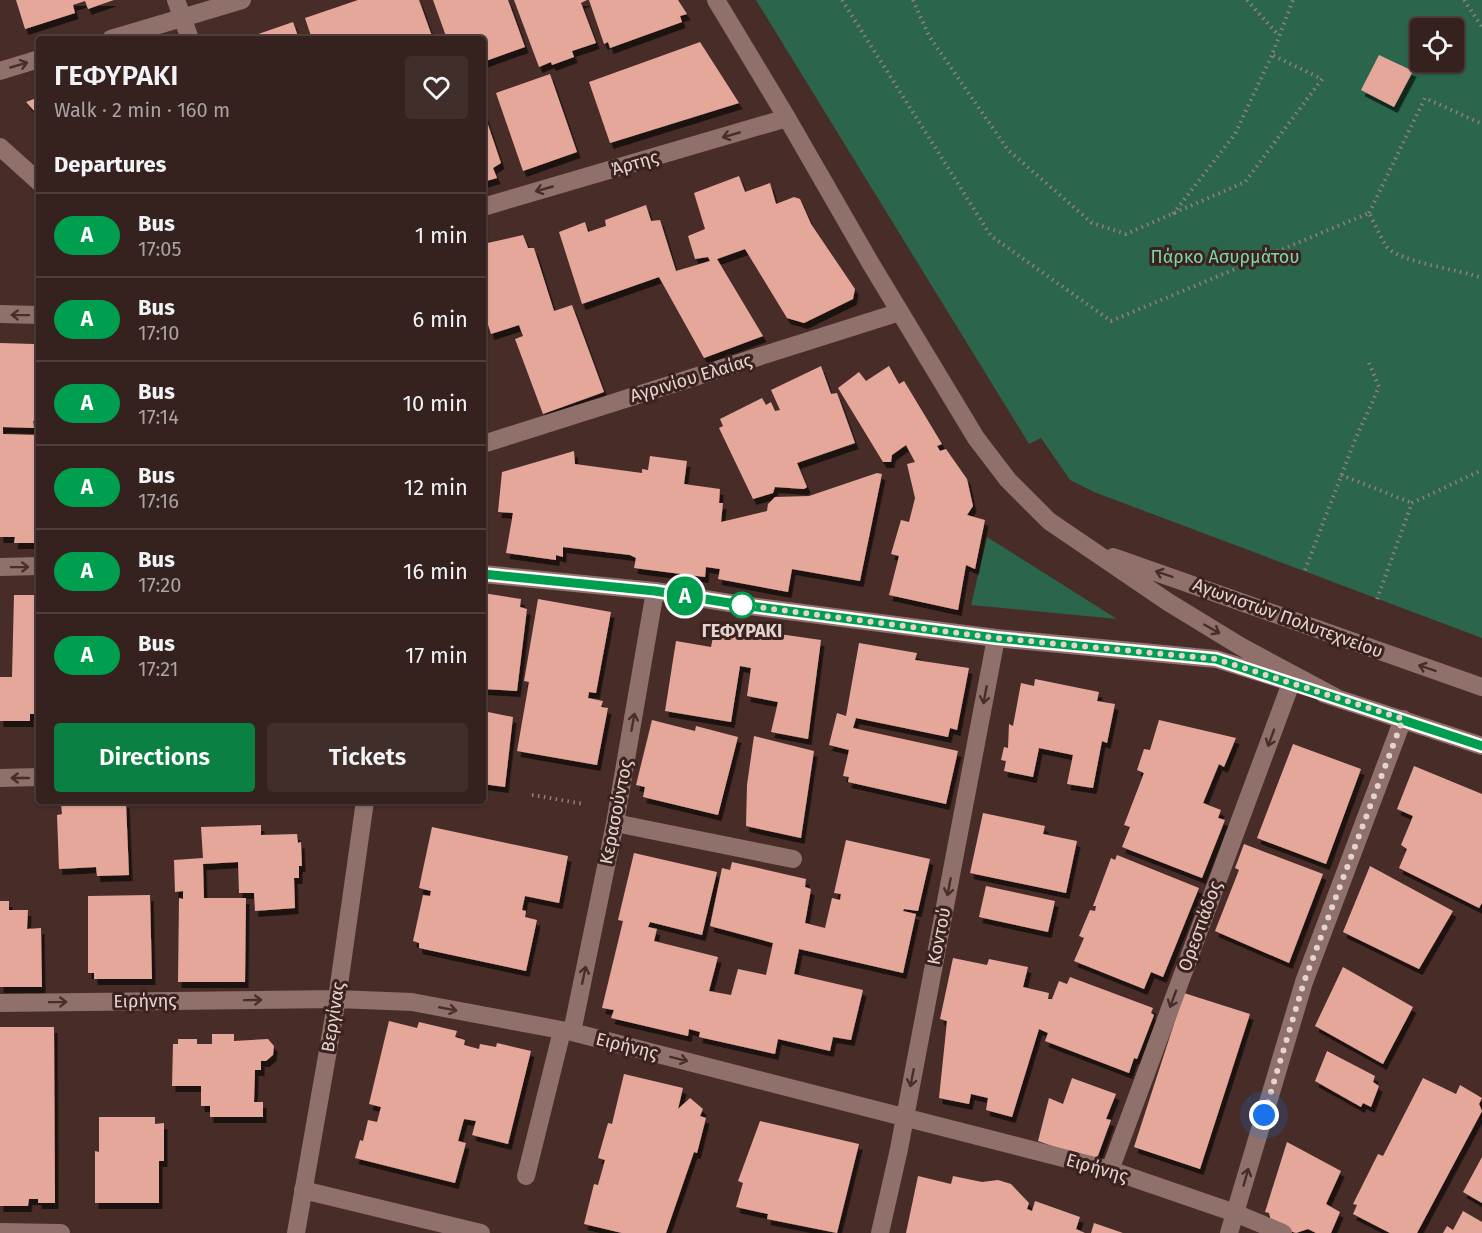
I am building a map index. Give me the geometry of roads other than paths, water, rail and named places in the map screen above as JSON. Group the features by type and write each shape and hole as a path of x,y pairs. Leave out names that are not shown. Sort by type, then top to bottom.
{"street":[{"path":"176,0 189,36"},
{"path":"121,36 242,0"},
{"path":"716,0 976,438 1008,480 1049,520 1202,624 1335,697"},
{"path":"0,71 36,61"},
{"name":"Άρτης","path":"486,206 787,118"},
{"path":"0,147 36,179"},
{"name":"Αγρινίου Ελαίας","path":"486,443 900,312"},
{"path":"0,314 36,315"},
{"name":"Αγωνιστών Πολυτεχνείου","path":"1094,550 1482,687"},
{"path":"0,567 36,566"},
{"path":"486,574 655,591 742,605 996,638 1216,659 1482,746"},
{"name":"Κερασούντος","path":"526,1176 567,1032 616,817 655,591"},
{"name":"Κοντού","path":"879,1233 905,1116 996,638"},
{"name":"Ορεστιάδος","path":"1110,1170 1291,683"},
{"path":"1229,1233 1304,982 1403,719"},
{"path":"0,778 36,777"},
{"name":"Βεργίνας","path":"296,1233 337,999 365,804"},
{"path":"616,817 793,859"},
{"name":"Ειρήνης","path":"0,1003 337,999 412,1002 567,1032 905,1116 1110,1170 1235,1213 1283,1233"},
{"path":"303,1191 481,1233"},
{"path":"0,1232 61,1233"}],"place":[{"name":"ΓΕΦΥΡΑΚΙ","path":"742,605"}],"park label":[{"name":"Πάρκο Ασυρμάτου","path":"1225,257"}]}
